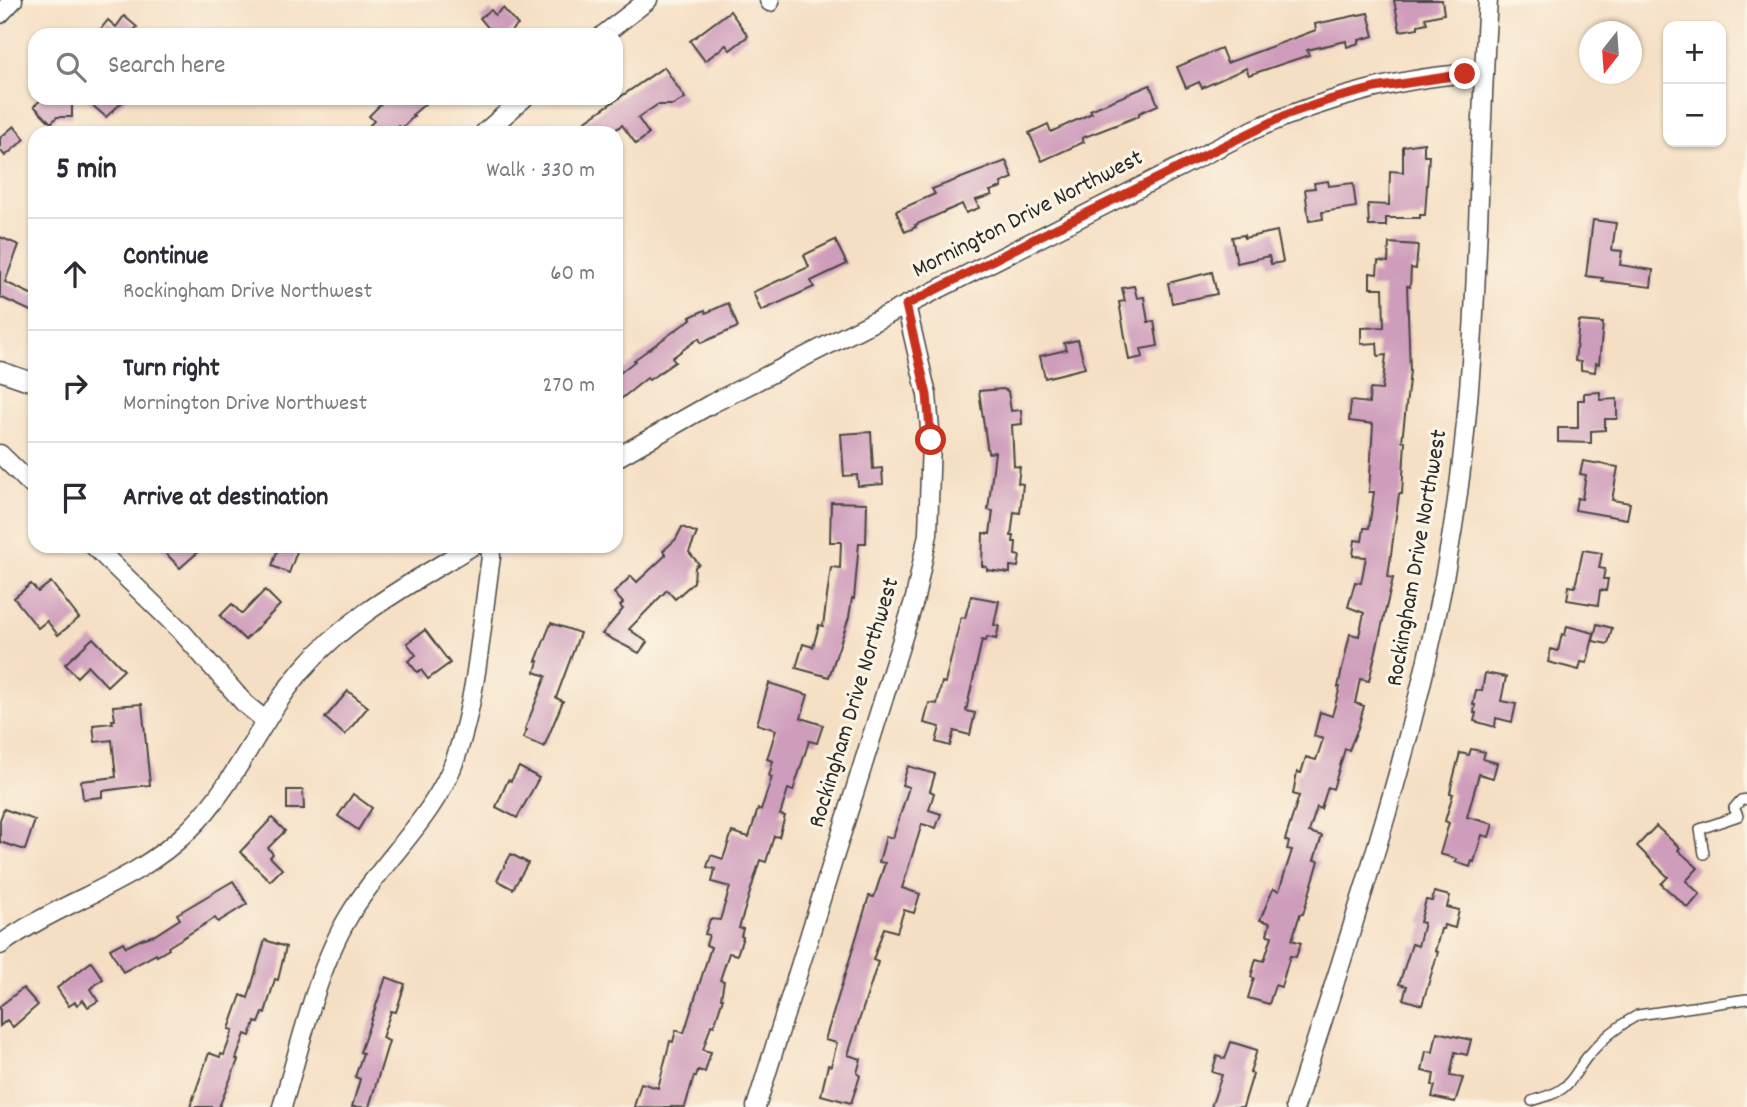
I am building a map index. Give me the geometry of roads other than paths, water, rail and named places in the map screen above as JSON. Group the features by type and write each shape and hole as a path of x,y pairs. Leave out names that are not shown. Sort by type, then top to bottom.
{"street":[{"path":"0,14 13,0"},
{"path":"612,28 648,0"},
{"name":"Rockingham Drive Northwest","path":"1295,1107 1394,791 1423,684 1458,496 1470,392 1488,0"},
{"name":"Mornington Drive Northwest","path":"623,454 711,404 1073,219 1288,114 1375,88 1483,73"},
{"path":"492,126 516,105"},
{"name":"Rockingham Drive Northwest","path":"756,1107 915,598 928,534 931,486 927,395 906,305"},
{"path":"0,371 28,381"},
{"path":"0,454 28,481"},
{"path":"101,553 189,638 245,704 266,721"},
{"path":"0,946 41,918 113,885 163,854 190,830 215,802 302,670 348,626 378,604 461,553"},
{"path":"282,1107 322,977 347,919 365,890 435,800 456,757 474,680 490,553"}],"lane":[{"path":"1704,854 1700,829 1738,816 1734,808 1741,800 1747,799"},
{"path":"1532,1101 1560,1091 1571,1081 1600,1042 1625,1021 1638,1015 1747,999"}]}
